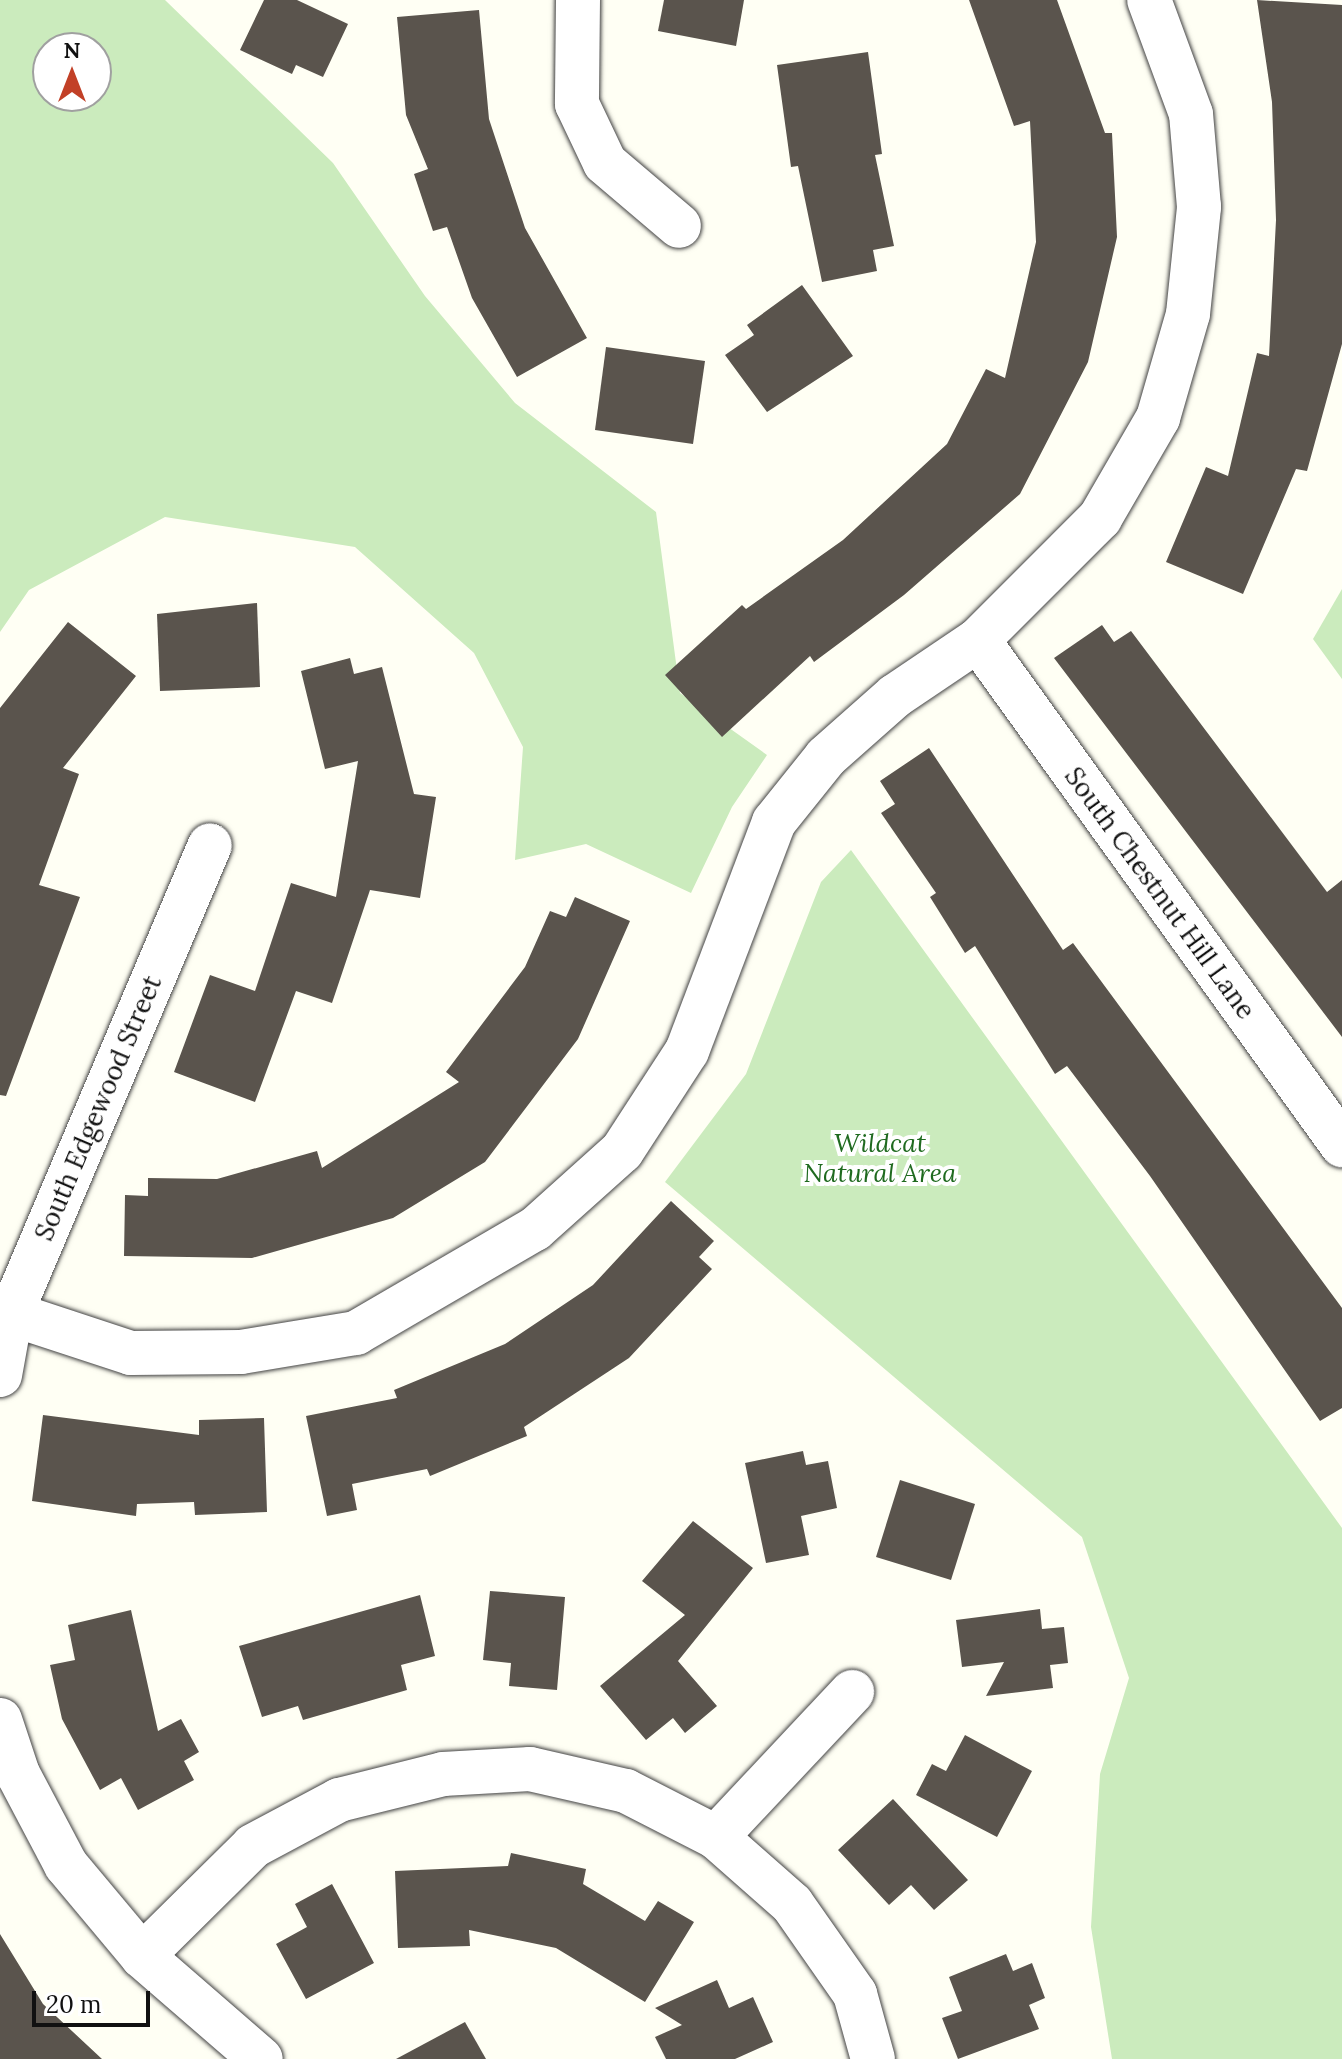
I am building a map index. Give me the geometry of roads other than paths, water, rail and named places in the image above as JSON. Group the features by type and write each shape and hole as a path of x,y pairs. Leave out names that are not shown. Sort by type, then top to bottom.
{"street":[{"path":"578,0 577,104 605,163 679,226"},
{"path":"5,1312 131,1353 241,1352 356,1333 535,1229 622,1151 687,1051 774,822 826,757 895,696 978,640 1100,518 1158,418 1188,314 1199,207 1191,114 1149,0"},
{"name":"South Chestnut Hill Lane","path":"978,640 1342,1145"},
{"name":"South Edgewood Street","path":"0,1375 5,1312 210,845"},
{"path":"716,1837 852,1692"},
{"path":"0,1720 18,1774 66,1865 142,1956 261,2059"},
{"path":"142,1956 253,1846 339,1800 443,1774 530,1769 626,1791 716,1837 792,1904 855,1994 873,2059"}],"park label":[{"name":"Wildcat Natural Area","path":"880,1158"}]}
